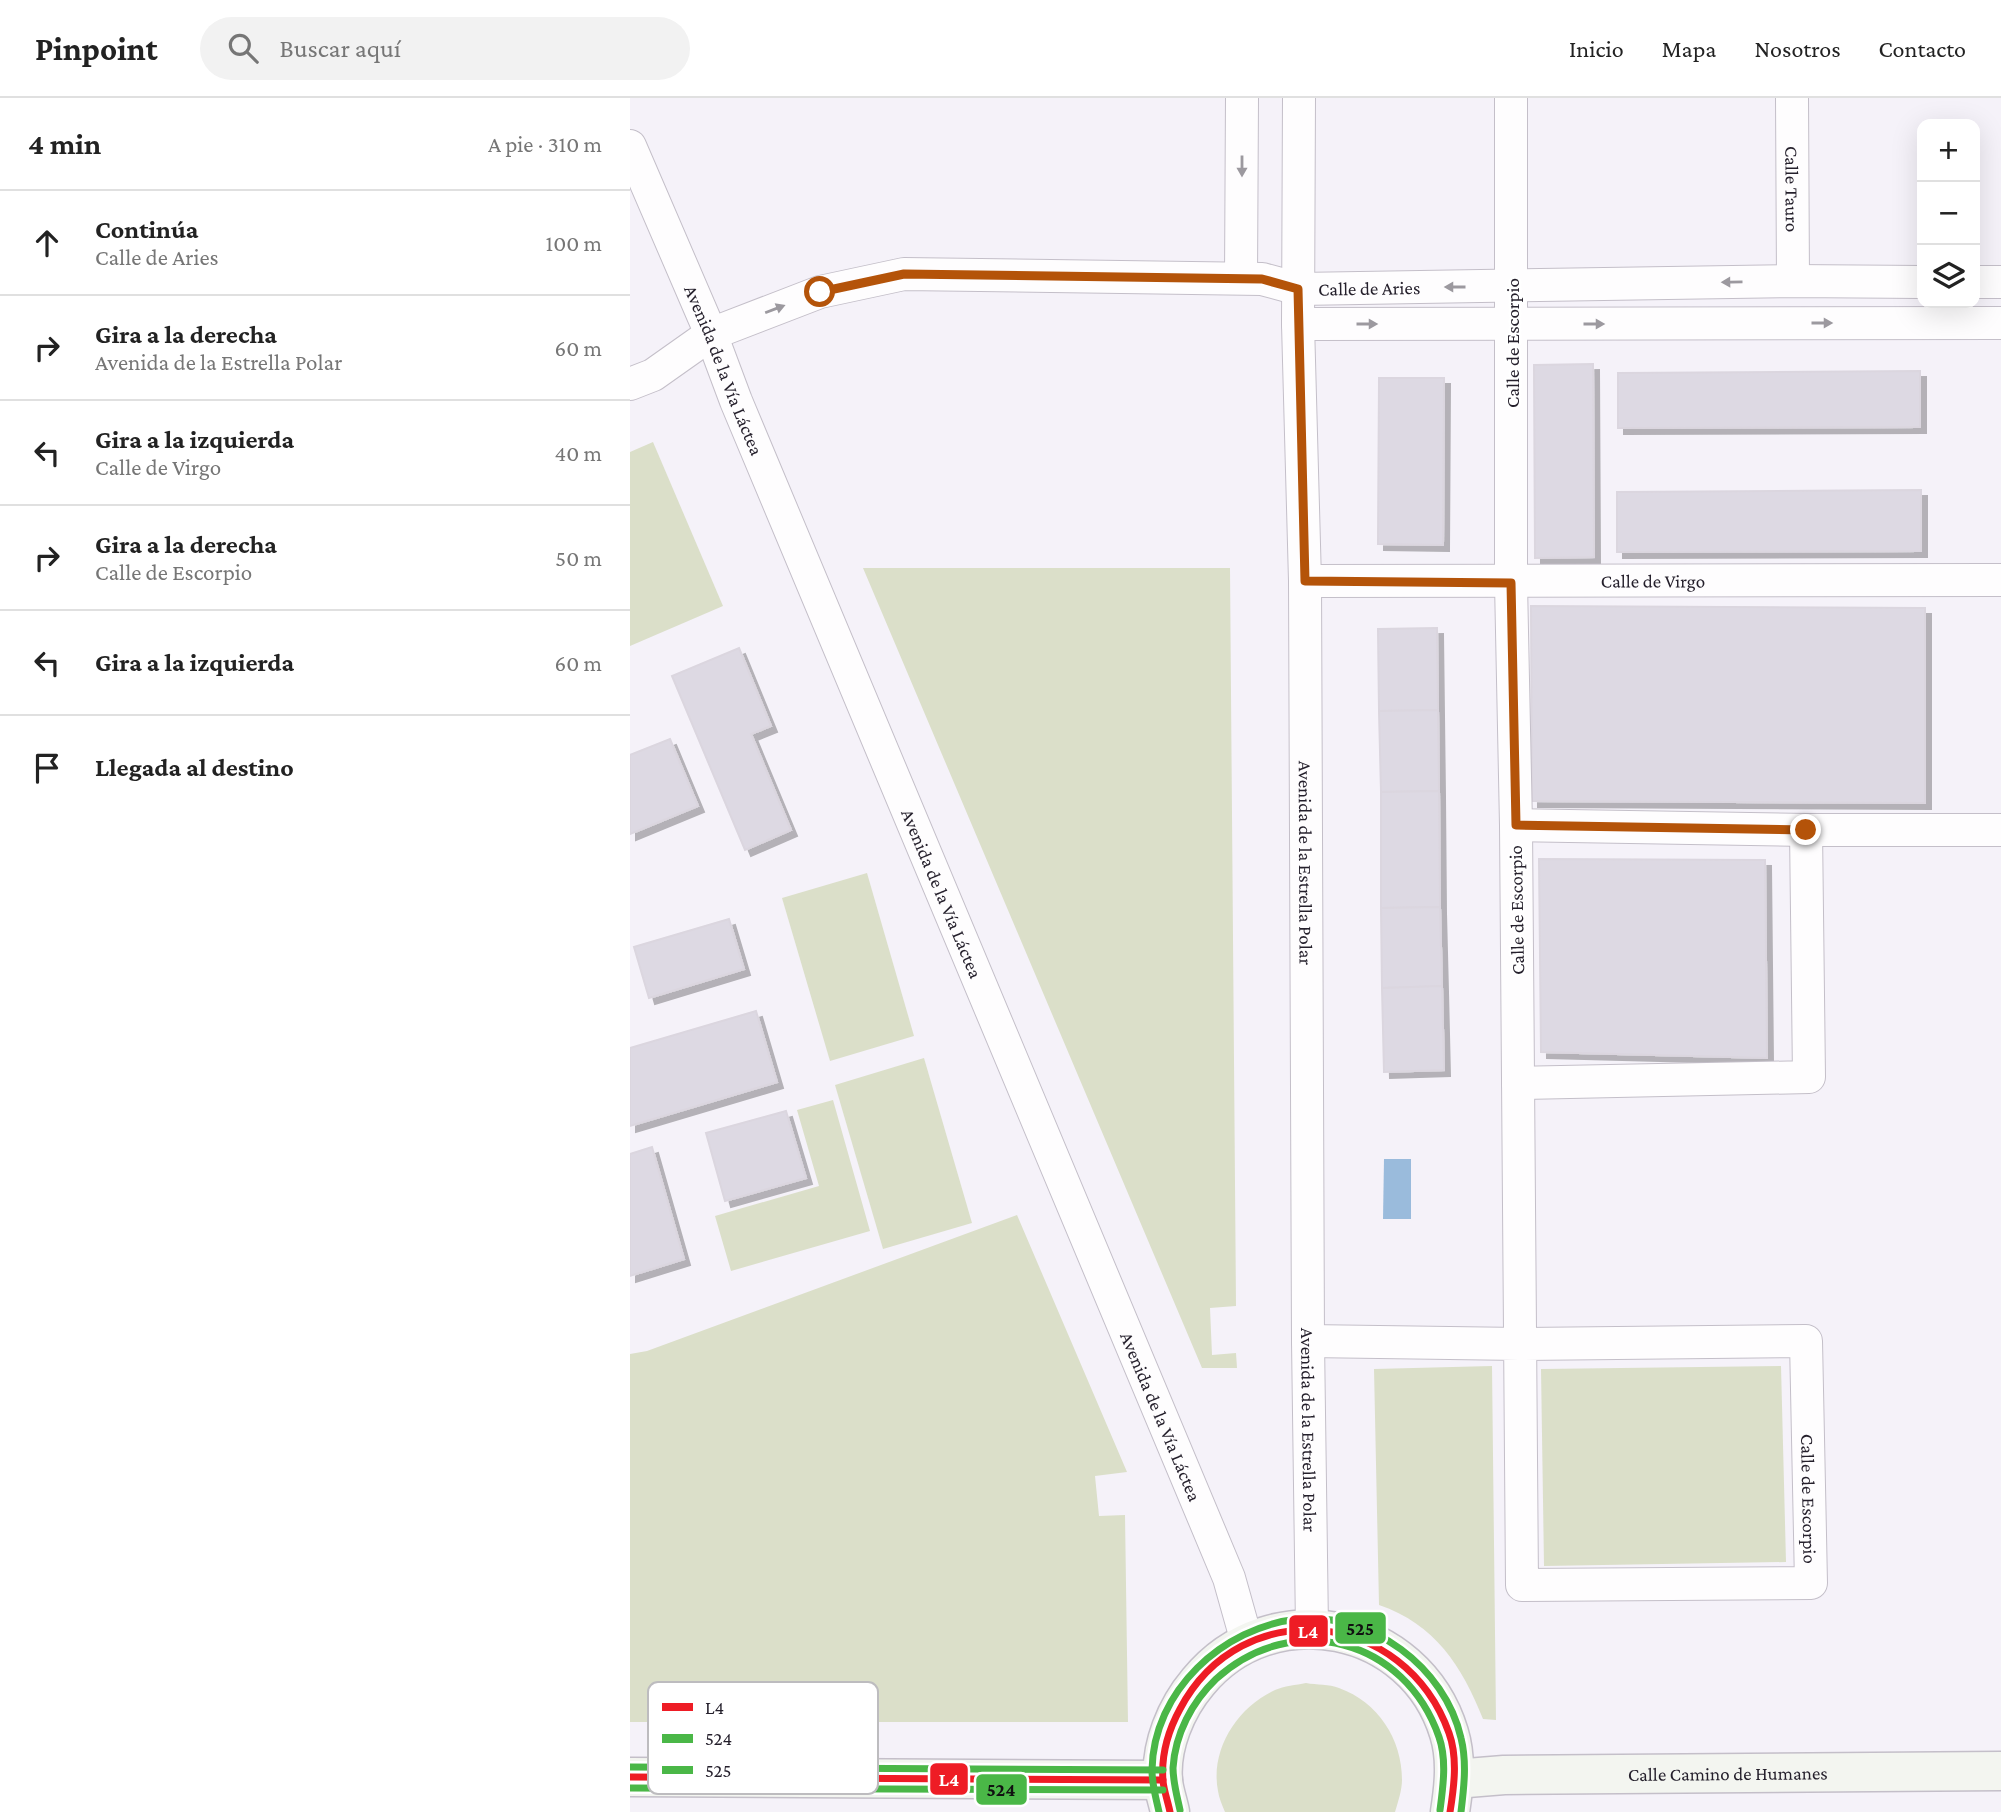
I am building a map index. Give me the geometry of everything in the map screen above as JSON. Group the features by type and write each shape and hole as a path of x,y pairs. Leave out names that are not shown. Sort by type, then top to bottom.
{"street":[{"path":"1241,98 1241,278"},
{"name":"Avenida de la Estrella Polar","path":"1299,98 1298,324 1305,581 1312,1628"},
{"name":"Calle de Escorpio","path":"1308,1341 1520,1344 1806,1341 1811,1583 1522,1584 1520,1344 1516,825 1511,583 1511,98"},
{"name":"Calle Tauro","path":"1792,98 1793,281"},
{"name":"Avenida de la Vía Láctea","path":"630,146 1230,1578 1247,1642"},
{"name":"Calle de Aries","path":"630,384 653,374 711,334 820,292 904,274 1241,278 1262,279 1298,289 1793,281 1917,282"},
{"path":"1980,282 2001,282"},
{"name":"Calle de Aries","path":"1298,324 2001,323"},
{"name":"Calle de Virgo","path":"1305,581 1511,583 2001,580"},
{"path":"1516,825 2001,830"},
{"path":"1518,1083 1809,1077 1806,830"},
{"path":"878,1786 1166,1796 1168,1738 1184,1698 1212,1665 1247,1642 1278,1631 1312,1628 1357,1636 1398,1658 1430,1691 1449,1733 1452,1795"},
{"name":"Calle Camino de Humanes","path":"1452,1795 1504,1775 2001,1771"},
{"path":"630,1777 648,1778"}],"green space":[{"path":"653,442 723,606 630,646 630,452"},
{"path":"863,568 1230,568 1236,1306 1210,1308 1212,1355 1236,1353 1237,1368 1202,1368"},
{"path":"867,873 914,1036 830,1061 782,898"},
{"path":"924,1058 972,1223 883,1249 835,1085"},
{"path":"833,1100 870,1231 731,1271 715,1216 819,1186 797,1110"},
{"path":"1017,1215 1127,1472 1095,1476 1099,1516 1125,1515 1128,1722 878,1722 878,1682 648,1682 648,1722 630,1722 630,1354 647,1351"},
{"path":"1492,1366 1496,1720 1483,1719 1456,1665 1431,1635 1399,1613 1379,1605 1374,1369"},
{"path":"1781,1366 1786,1562 1544,1566 1541,1369"},
{"path":"1306,1683 1335,1687 1353,1694 1376,1712 1385,1724 1398,1750 1401,1765 1401,1788 1395,1812 1225,1812 1218,1794 1217,1776 1218,1760 1229,1732 1249,1707 1261,1698 1279,1689"}],"water":[{"path":"1384,1159 1411,1159 1411,1219 1383,1219"}],"building":[{"path":"1593,364 1594,557 1535,558 1534,365"},
{"path":"1920,371 1920,427 1618,428 1618,373"},
{"path":"1379,378 1444,378 1443,545 1378,544"},
{"path":"1921,490 1921,551 1617,552 1617,492"},
{"path":"1531,606 1925,608 1925,803 1532,801"},
{"path":"1437,628 1438,710 1379,711 1378,629"},
{"path":"739,648 771,726 751,734 791,830 745,850 672,676"},
{"path":"1438,710 1439,791 1381,792 1379,711"},
{"path":"670,739 698,806 630,834 630,755"},
{"path":"1439,791 1440,907 1381,908 1381,792"},
{"path":"1539,859 1765,860 1767,1058 1541,1052"},
{"path":"1440,907 1442,986 1382,988 1381,908"},
{"path":"729,919 744,969 649,998 634,947"},
{"path":"1442,986 1444,1070 1384,1072 1382,988"},
{"path":"756,1011 777,1082 630,1126 630,1048"},
{"path":"786,1111 806,1178 725,1201 706,1133"},
{"path":"652,1147 684,1259 630,1276 630,1154"}],"transit line":[{"name":"525","path":"1159,1812 1152,1776 1155,1741 1165,1714 1179,1690 1197,1668 1219,1649 1270,1625 1298,1619 1325,1619 1352,1625 1401,1649 1422,1667 1439,1688 1452,1712 1461,1738 1464,1765 1461,1812"},
{"name":"L4","path":"1170,1812 1163,1781 1166,1744 1180,1709 1208,1671 1242,1646 1281,1632 1321,1631 1361,1640 1397,1660 1427,1692 1449,1733 1454,1752 1450,1812"},
{"name":"524","path":"1180,1810 1174,1778 1174,1755 1186,1719 1199,1698 1216,1679 1246,1657 1279,1645 1311,1641 1344,1645 1374,1657 1401,1677 1423,1704 1439,1737 1443,1755 1440,1810"},
{"name":"525","path":"630,1767 648,1767"},
{"name":"525","path":"878,1768 1163,1770"},
{"name":"L4","path":"630,1777 648,1777"},
{"name":"L4","path":"878,1778 1163,1780"},
{"name":"524","path":"630,1788 648,1788"},
{"name":"524","path":"878,1789 1163,1790"}],"route":[{"path":"820,292 904,274 1262,279 1298,289 1305,581 1511,583 1516,825 1806,830"}]}
